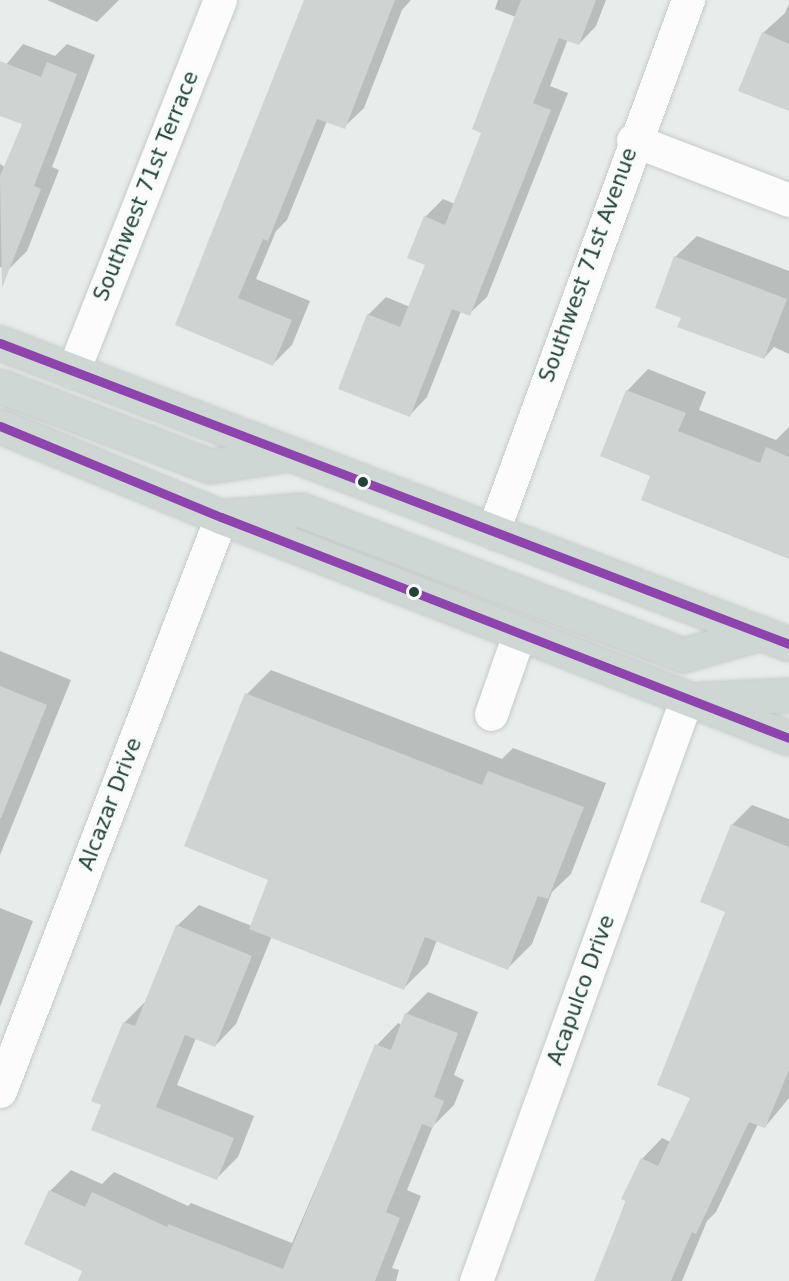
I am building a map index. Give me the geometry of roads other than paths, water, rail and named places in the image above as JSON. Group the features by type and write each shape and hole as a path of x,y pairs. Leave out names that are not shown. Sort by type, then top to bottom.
{"main road":[{"path":"0,343 775,639"},
{"path":"0,386 210,466 289,455"},
{"path":"0,426 221,517 686,700 789,738"},
{"path":"221,517 301,510 683,655 775,639"},
{"path":"686,700 789,695"}],"street":[{"name":"Southwest 71st Terrace","path":"73,371 220,0"},
{"name":"Southwest 71st Avenue","path":"493,531 633,140 688,0"},
{"path":"633,140 789,201"},
{"name":"Alcazar Drive","path":"0,1091 221,517"},
{"path":"490,714 519,634"},
{"name":"Acapulco Drive","path":"476,1281 686,700"}]}
